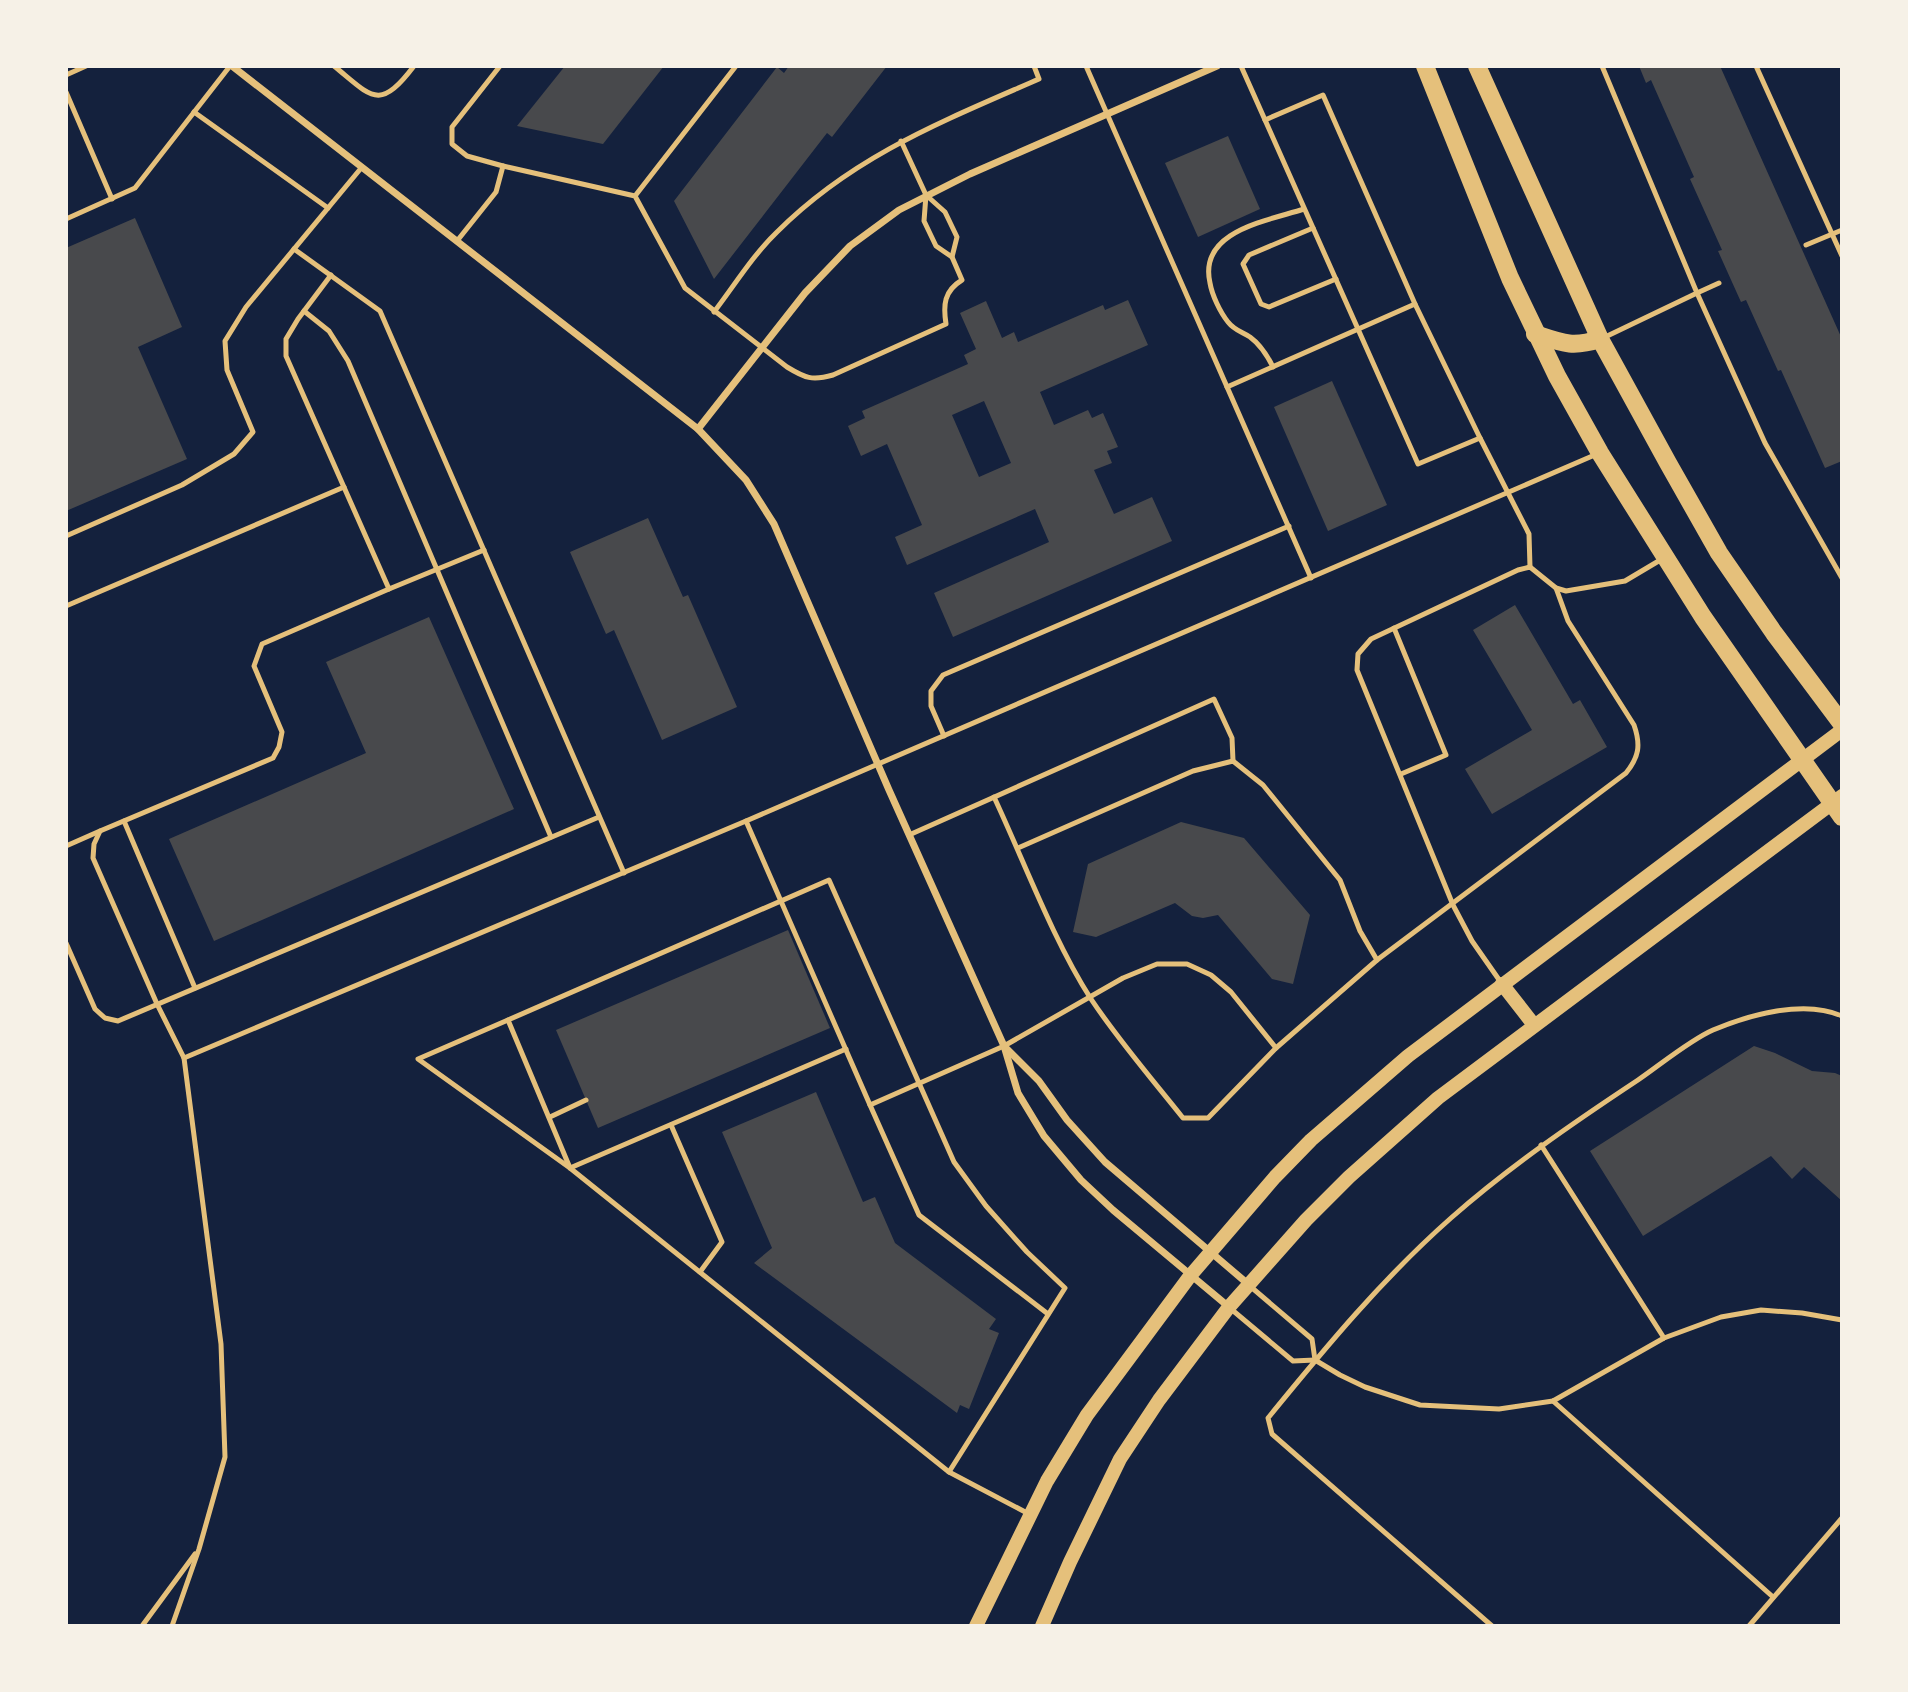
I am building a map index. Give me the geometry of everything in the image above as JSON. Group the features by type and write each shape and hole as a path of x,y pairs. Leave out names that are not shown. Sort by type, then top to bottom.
{"main road":[{"path":"1042,1626 1120,1460 1159,1400 1228,1307 1314,1211 1403,1127 1534,1025 1838,805 1802,760 1703,617 1600,453 1535,334 1425,66"},
{"path":"1477,66 1600,339 1719,553 1842,724"},
{"path":"1535,334 1562,343 1581,345 1600,339"},
{"path":"976,1626 1047,1481 1087,1415 1209,1252 1311,1139 1408,1056 1842,730"},
{"path":"1502,984 1534,1025"}],"street":[{"path":"231,66 698,429 746,480 774,524 1004,1045 1018,1093 1044,1136 1081,1180 1228,1307"},
{"path":"698,429 805,293 850,246 899,210 926,195 1217,66"},
{"path":"1004,1045 1039,1081 1067,1120 1105,1162 1248,1284"}],"lane":[{"path":"66,75 86,66"},
{"path":"66,219 135,188 231,66"},
{"path":"334,66 369,94 378,97 390,93 414,66"},
{"path":"500,66 452,127 452,144 467,156 635,196 685,288 803,377 819,379 833,375 946,324 943,304 952,286 962,280 952,257 936,246 924,221 926,195"},
{"path":"635,196 736,66"},
{"path":"714,312 775,233 810,201 869,158 901,141 1040,79 1034,66"},
{"path":"1086,66 1311,578"},
{"path":"1241,66 1418,464 1480,438"},
{"path":"1602,66 1765,443 1842,578"},
{"path":"1756,66 1842,256"},
{"path":"66,92 113,199"},
{"path":"1265,120 1323,95 1415,304 1529,534 1530,567 1556,588 1587,589 1625,581 1665,556"},
{"path":"194,112 328,208"},
{"path":"901,141 926,195 946,212 957,237 952,257"},
{"path":"457,242 496,192 503,166"},
{"path":"66,536 182,485 234,454 253,432 228,370 225,341 246,307 362,167"},
{"path":"1273,367 1262,348 1250,337 1234,330 1225,319 1211,289 1206,269 1219,243 1232,234 1304,209"},
{"path":"1313,228 1249,255 1243,264 1261,304 1269,307 1336,279"},
{"path":"1806,246 1842,230"},
{"path":"294,249 380,311 624,873"},
{"path":"331,275 286,339 286,356 389,590"},
{"path":"1600,339 1719,283"},
{"path":"1227,387 1415,304"},
{"path":"304,311 329,331 348,360 551,837"},
{"path":"184,1058 746,821 1600,453"},
{"path":"66,606 344,486"},
{"path":"944,736 932,706 931,691 943,675 1289,526"},
{"path":"66,846 273,758 282,732 254,666 262,644 484,550"},
{"path":"1502,984 1472,941 1452,905 1357,670 1358,654 1371,639 1518,570 1530,567"},
{"path":"994,797 1059,937 1091,998 1183,1118 1208,1118 1276,1048 1377,960 1626,773 1636,760 1640,742 1634,725 1568,621 1556,588"},
{"path":"1394,628 1446,755 1401,774"},
{"path":"909,835 1214,699 1231,738 1233,761 1263,785 1340,880 1360,931 1377,960"},
{"path":"1018,848 1193,771 1233,761"},
{"path":"66,943 94,1009 105,1018 118,1021 599,817"},
{"path":"124,821 195,988"},
{"path":"746,821 919,1215 1048,1314"},
{"path":"100,831 94,844 93,858 157,1004 184,1058 221,1343 225,1457 199,1549 172,1626"},
{"path":"949,1472 1065,1288 1027,1252 986,1206 954,1162 829,880 418,1059 570,1168 949,1472 1030,1515"},
{"path":"870,1105 1004,1045 1124,978 1157,964 1187,964 1211,975 1231,992 1276,1048"},
{"path":"1492,1626 1272,1434 1268,1418 1376,1291 1450,1219 1541,1145 1710,1031 1757,1014 1771,1012 1799,1009 1842,1016"},
{"path":"508,1020 570,1168"},
{"path":"570,1168 846,1049"},
{"path":"550,1116 586,1100"},
{"path":"671,1125 722,1242 700,1272"},
{"path":"1541,1145 1664,1338"},
{"path":"1248,1284 1312,1339 1315,1360"},
{"path":"1228,1307 1293,1361 1315,1360 1365,1387 1420,1405 1499,1409 1553,1401 1664,1338 1721,1317 1761,1310 1842,1320"},
{"path":"1553,1401 1773,1597"},
{"path":"1749,1626 1842,1518"},
{"path":"142,1626 199,1549"}],"building":[{"path":"565,66 664,66 603,144 517,126"},
{"path":"789,66 887,66 832,137 827,133 714,279 674,201 777,67 784,73"},
{"path":"1639,66 1720,66 1842,339 1842,461 1825,468 1746,300 1741,302 1718,251 1722,250 1690,179 1694,177 1651,80 1646,83"},
{"path":"1228,136 1260,209 1198,237 1165,163"},
{"path":"135,218 182,327 138,347 187,459 66,511 66,248"},
{"path":"1128,300 1148,345 1040,392 1054,425 1088,410 1092,418 1103,413 1118,447 1107,451 1112,463 1094,470 1114,514 1152,497 1172,541 953,637 934,593 1049,542 1035,509 907,565 895,537 922,525 887,444 861,456 848,426 865,418 862,411 968,364 964,355 976,349 960,313 986,301 1002,338 1014,332 1018,342 1103,305 1105,310","holes":["984,401 1011,463 979,477 952,415"]},
{"path":"1332,381 1387,505 1328,531 1274,407"},
{"path":"648,518 683,597 688,595 737,707 662,740 614,630 606,634 570,552"},
{"path":"1515,605 1573,704 1580,700 1607,747 1492,814 1465,769 1532,730 1473,630"},
{"path":"429,617 514,809 214,941 169,839 366,753 326,662"},
{"path":"1181,822 1244,838 1310,915 1293,984 1272,979 1218,915 1203,918 1192,916 1175,903 1096,937 1073,932 1088,864"},
{"path":"788,930 830,1028 598,1128 556,1030"},
{"path":"1754,1046 1812,1071 1842,1076 1842,1201 1804,1167 1792,1179 1771,1156 1643,1236 1590,1151"},
{"path":"816,1092 863,1202 875,1197 895,1243 996,1319 989,1329 999,1333 969,1409 960,1405 957,1413 754,1263 772,1248 722,1132"}]}
